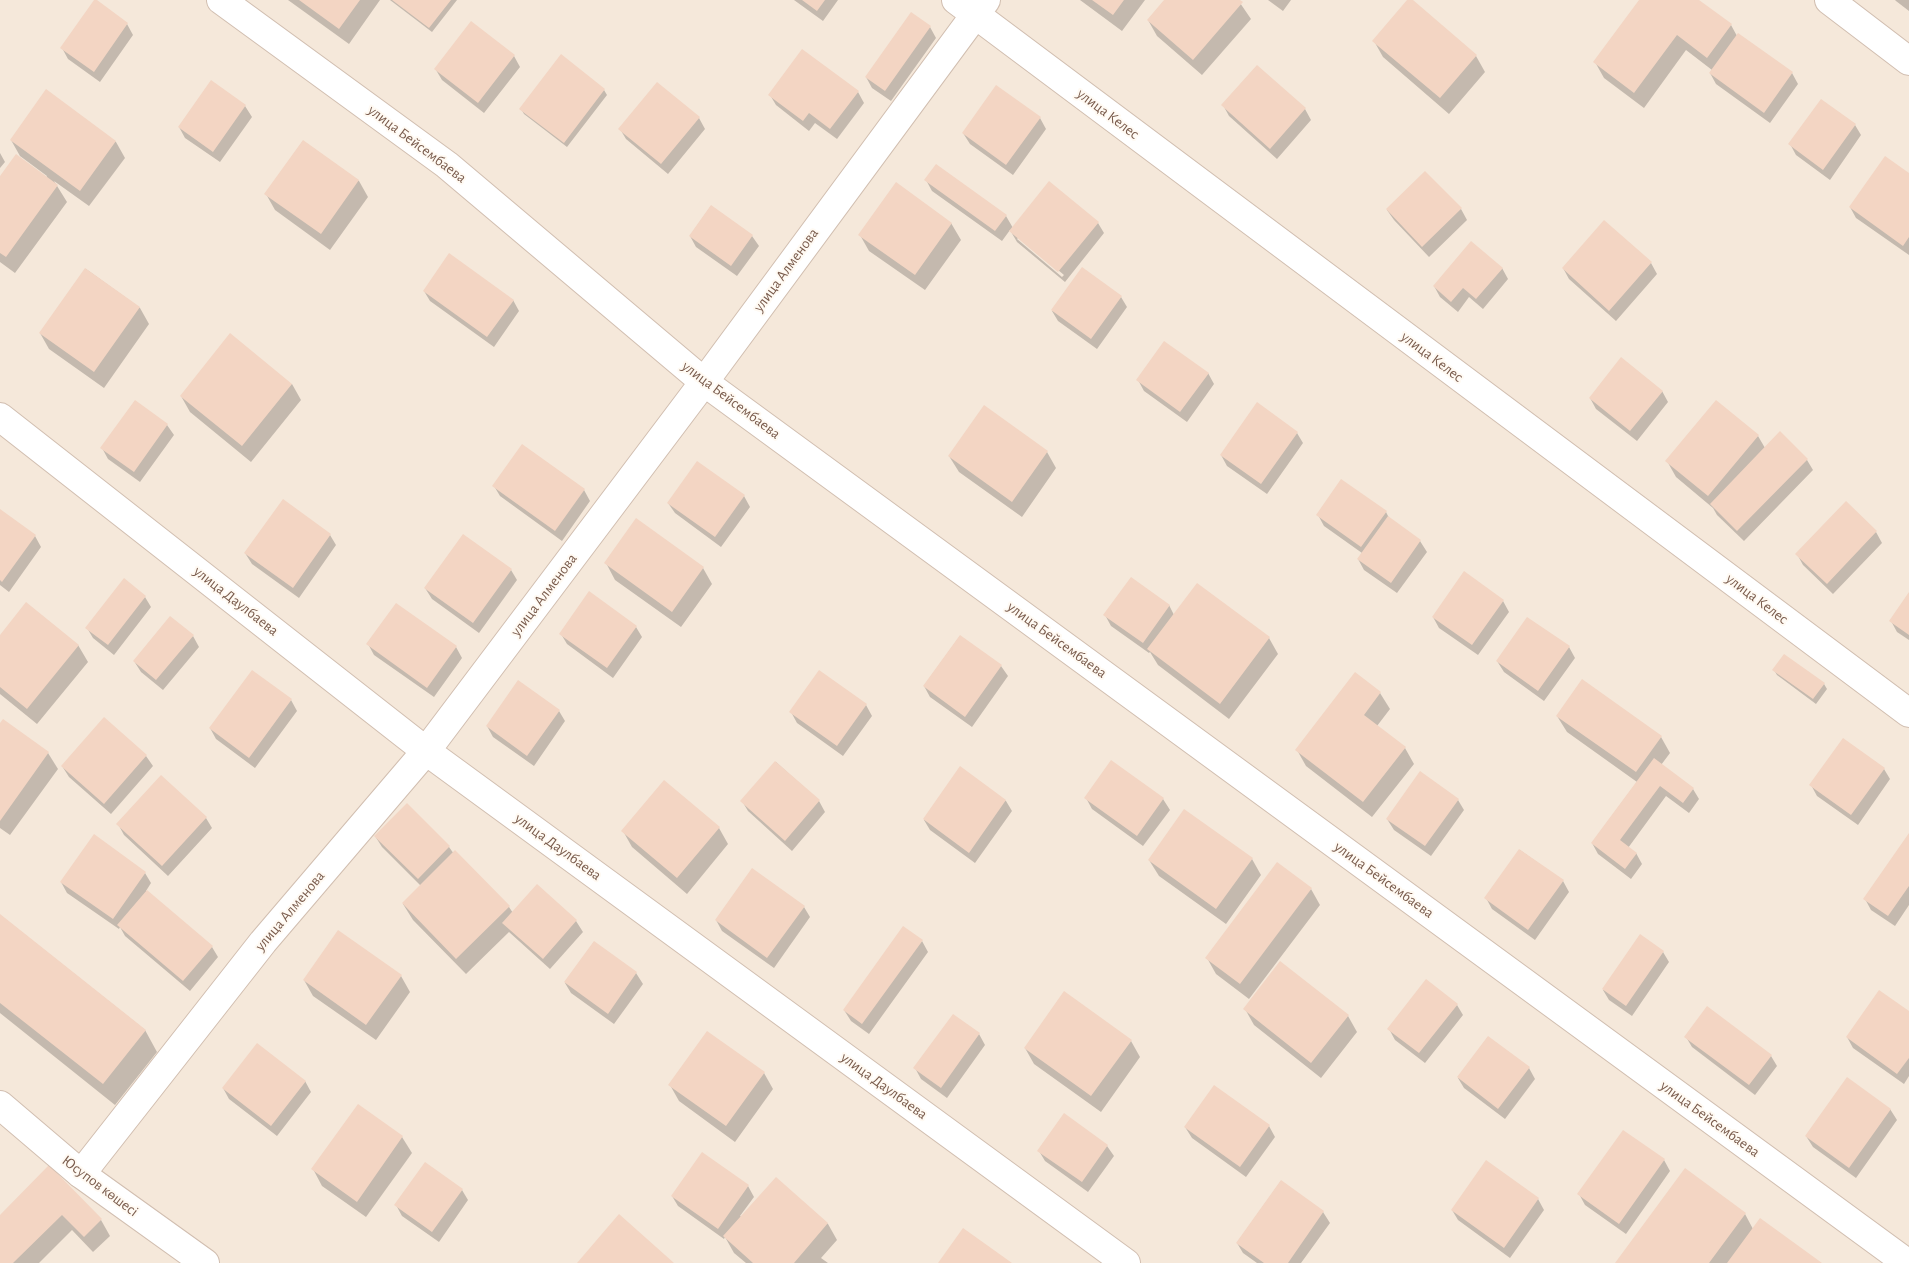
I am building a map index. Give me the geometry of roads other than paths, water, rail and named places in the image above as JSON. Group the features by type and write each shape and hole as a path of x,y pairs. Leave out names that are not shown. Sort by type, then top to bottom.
{"street":[{"name":"улица Бейсембаева","path":"221,0 447,165 704,382 1907,1263"},
{"path":"1829,0 1909,61"},
{"name":"улица Алменова","path":"81,1174 263,942 426,751 704,382 972,5"},
{"name":"улица Келес","path":"972,5 1909,713"},
{"name":"улица Даулбаева","path":"0,417 426,751 1126,1263"},
{"name":"Юсупов көшесі","path":"0,1105 81,1174 204,1263"}]}
